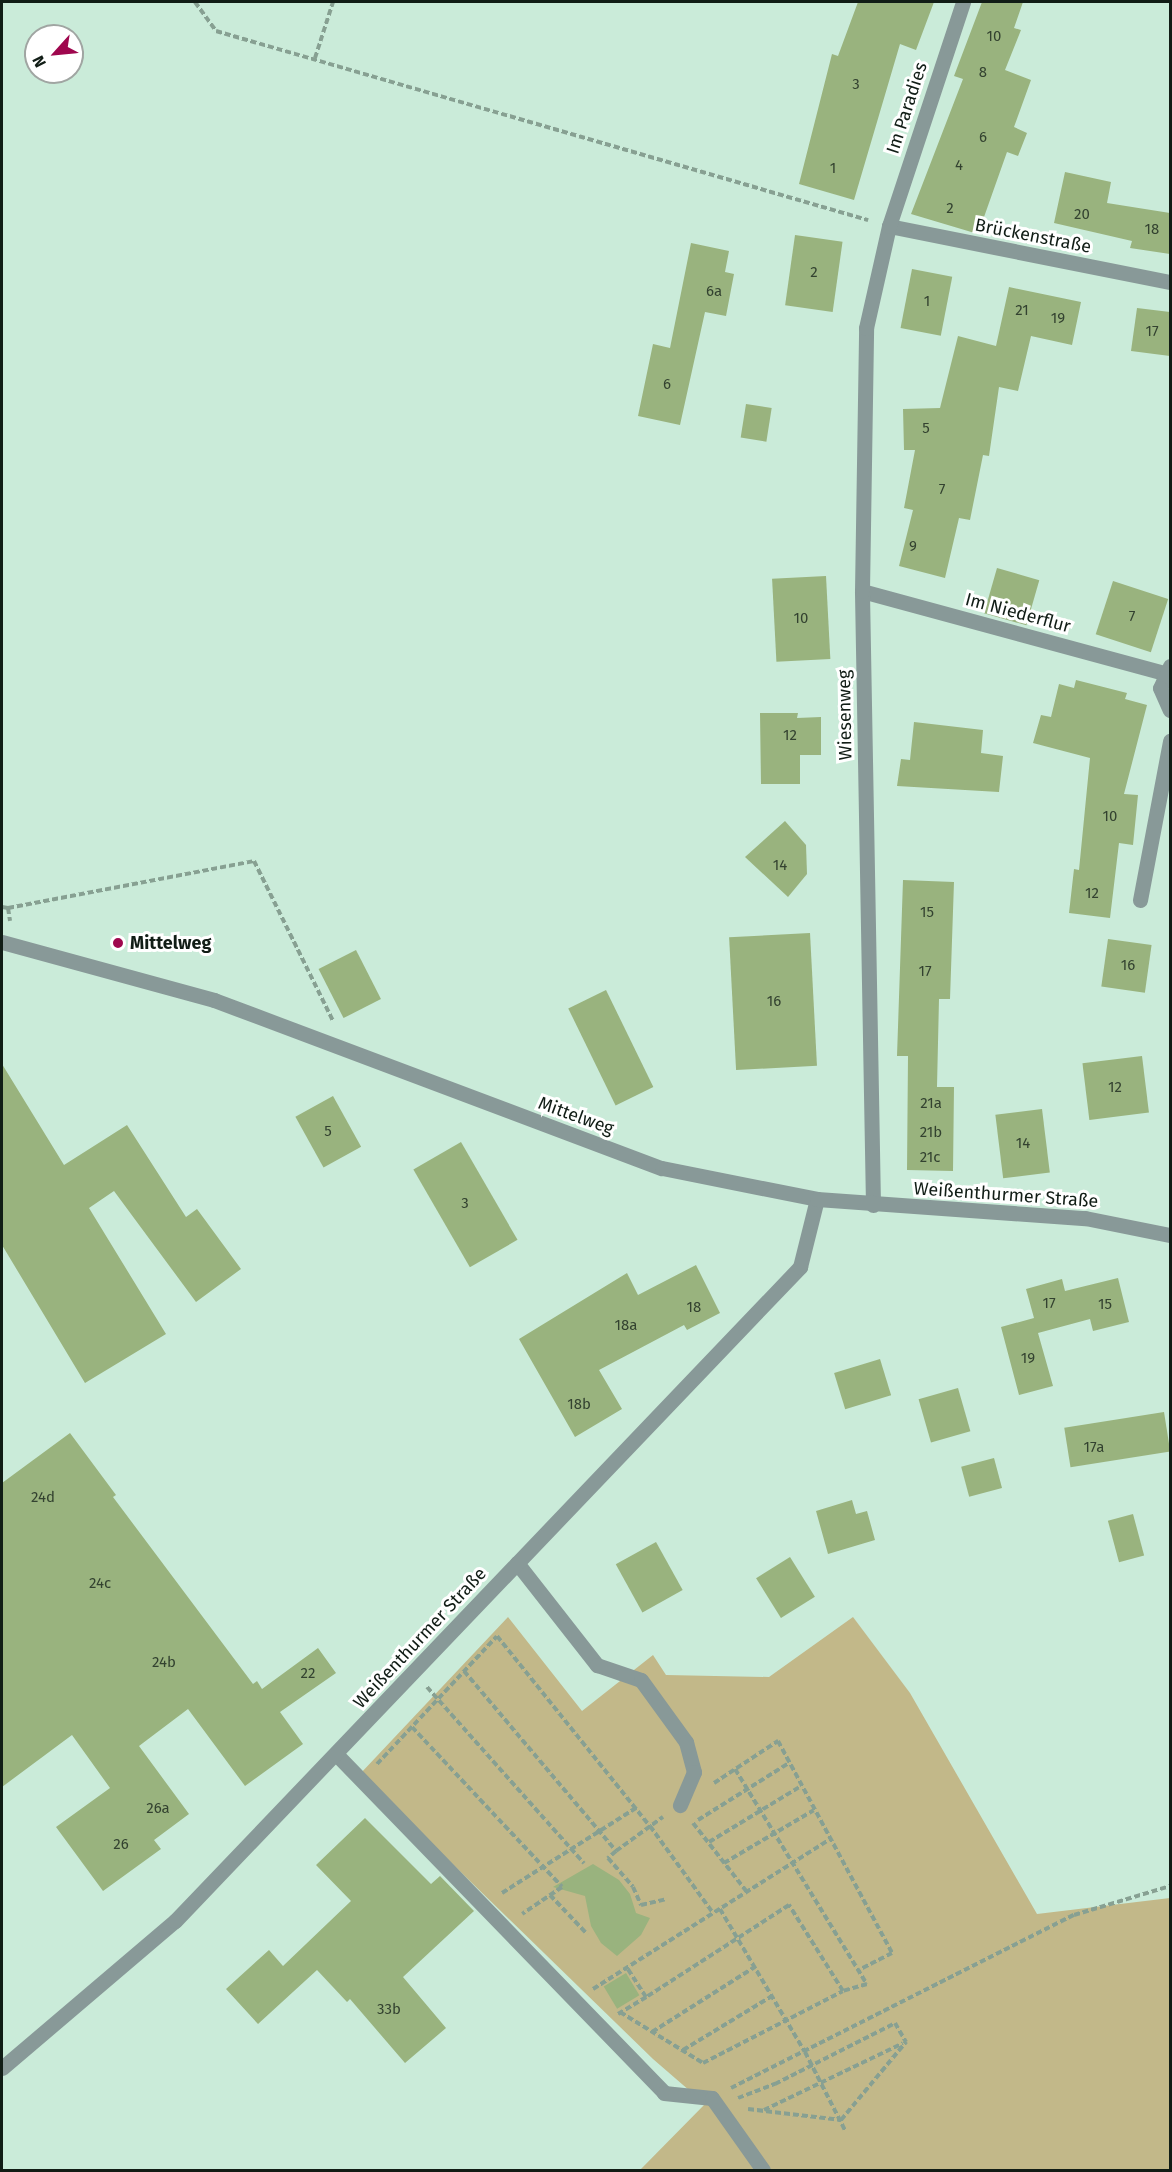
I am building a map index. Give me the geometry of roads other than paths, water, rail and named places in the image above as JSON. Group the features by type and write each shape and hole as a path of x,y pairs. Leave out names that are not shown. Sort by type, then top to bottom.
{"street":[{"name":"Im Paradies","path":"889,226 963,2"},
{"name":"Brückenstraße","path":"889,226 1170,282"},
{"name":"Wiesenweg","path":"873,1205 862,591 866,328 889,226"},
{"name":"Im Niederflur","path":"862,591 1167,670 1160,688 1170,710"},
{"path":"1140,900 1170,741"},
{"name":"Mittelweg","path":"2,942 214,1000 662,1168 817,1199 873,1205"},
{"name":"Weißenthurmer Straße","path":"2,2068 175,1921 337,1755 800,1267 817,1199"},
{"name":"Weißenthurmer Straße","path":"873,1205 1084,1218 1170,1235"},
{"path":"517,1563 597,1665 641,1680 686,1742 694,1772 680,1805"},
{"path":"337,1755 664,2093 715,2102 763,2170"}],"place":[{"name":"Mittelweg","path":"118,943"}]}
